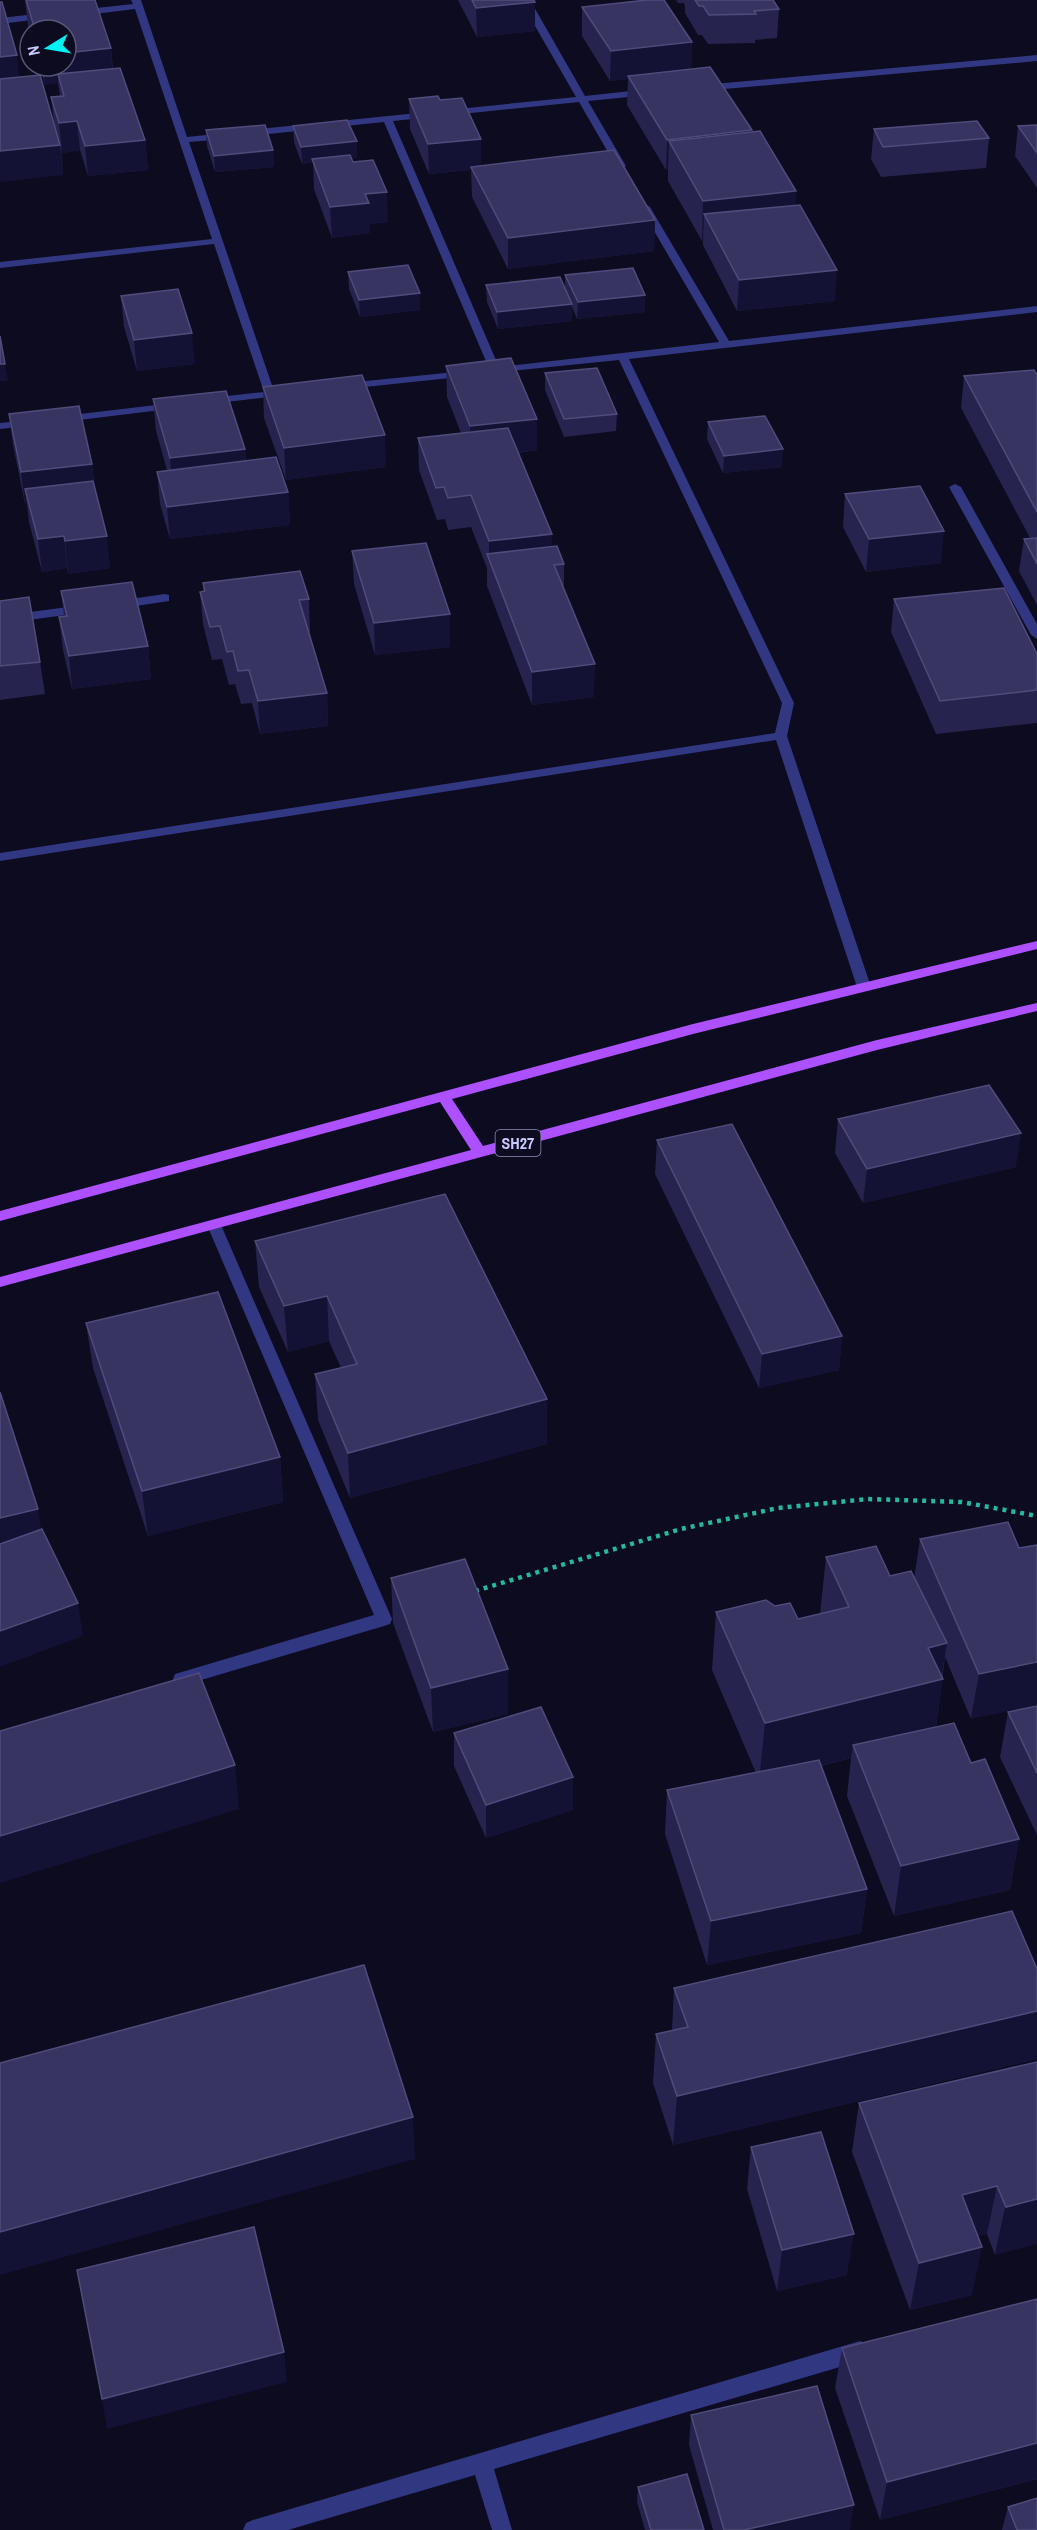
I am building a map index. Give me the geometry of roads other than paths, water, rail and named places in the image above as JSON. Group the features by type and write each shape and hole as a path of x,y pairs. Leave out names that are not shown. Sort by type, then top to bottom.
{"main road":[{"path":"0,1216 693,1029 1037,945"},
{"name":"SH27","path":"0,1282 877,1045 1037,1007"},
{"path":"443,1096 480,1154"}],"street":[{"path":"525,0 629,180"},
{"path":"69,14 137,3 270,394"},
{"path":"0,21 57,15"},
{"path":"687,89 1037,58"},
{"path":"184,140 663,91"},
{"path":"387,119 483,372"},
{"path":"641,201 725,344"},
{"path":"0,265 218,241"},
{"path":"329,388 1037,309"},
{"path":"623,357 788,704 781,736 864,987"},
{"path":"0,426 294,392"},
{"path":"955,487 1037,635"},
{"path":"0,620 165,598"},
{"path":"0,857 781,736"},
{"path":"170,1682 384,1619 214,1225"},
{"path":"253,2530 878,2346"},
{"path":"482,2463 502,2530"}]}
